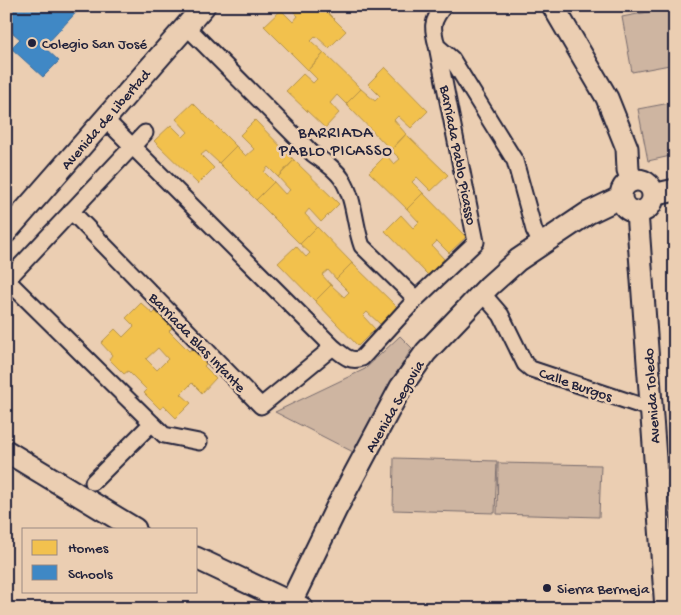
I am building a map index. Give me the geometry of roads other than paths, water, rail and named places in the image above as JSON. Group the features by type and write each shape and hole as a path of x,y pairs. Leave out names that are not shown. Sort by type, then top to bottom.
{"street":[{"name":"Avenida de Libertad","path":"6,232 204,6"},
{"path":"444,6 435,18 432,29 438,46 452,59 514,161 534,230 541,244"},
{"path":"553,6 607,98 627,148 628,170 624,206 628,210 637,212 647,209 653,195 646,182 641,180 626,189"},
{"path":"105,119 334,347 349,359 362,358 416,299 362,246 350,194 342,178 313,154 186,26"},
{"name":"Barriada Pablo Picasso","path":"416,299 476,242 438,46"},
{"path":"145,133 6,281 164,435 200,442"},
{"name":"Avenida Segovia","path":"296,606 354,475 415,365 482,293 511,266 541,244 626,189"},
{"path":"653,195 675,190"},
{"name":"Barriada Blas Infante","path":"71,211 261,406 334,347"},
{"name":"Avenida Toledo","path":"637,212 651,409 666,476 666,609"},
{"name":"Calle Burgos","path":"482,293 501,315 525,364 531,369 651,409"},
{"path":"93,482 152,423"},
{"path":"6,451 133,528"},
{"path":"198,559 296,606"}],"place":[{"name":"Colegio San José","path":"32,43"},
{"name":"Sierra Bermeja","path":"547,588"}],"district":[{"name":"BARRIADA PABLO PICASSO","path":"336,140"}]}
